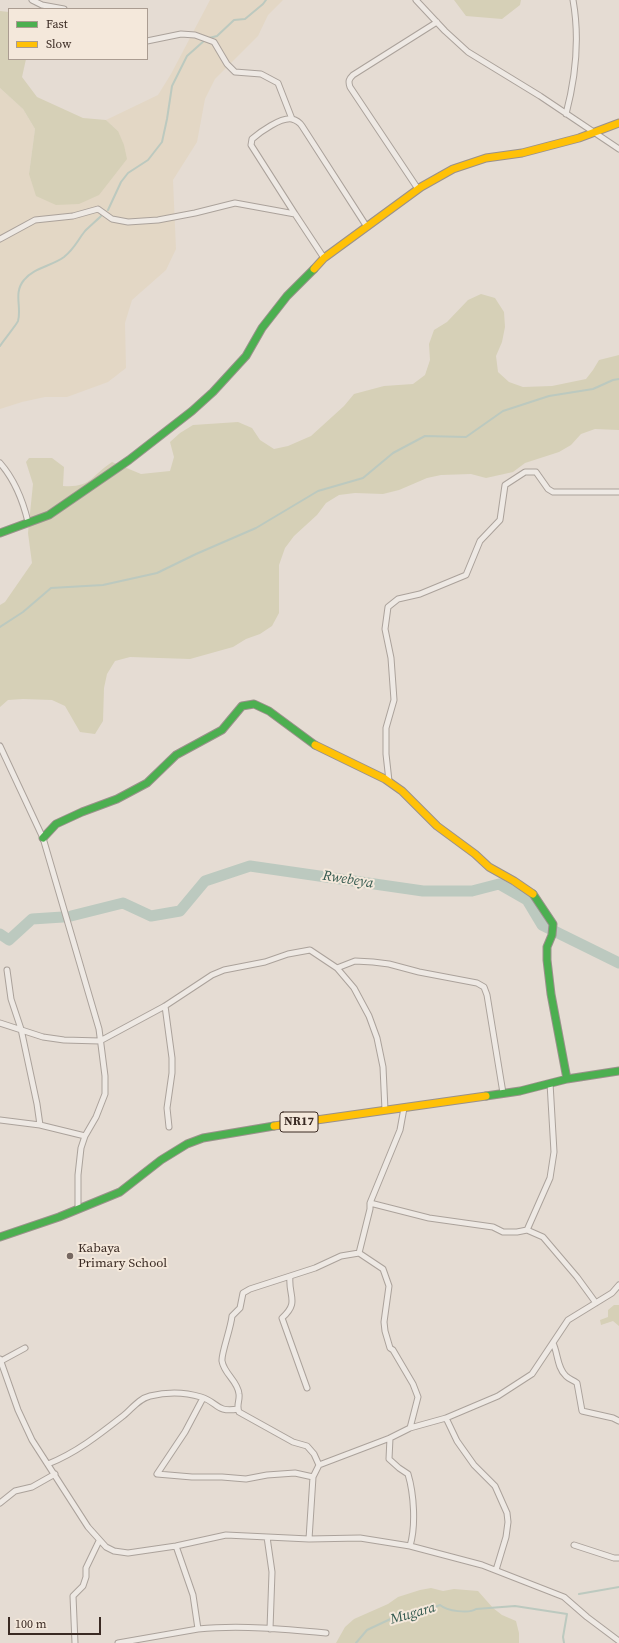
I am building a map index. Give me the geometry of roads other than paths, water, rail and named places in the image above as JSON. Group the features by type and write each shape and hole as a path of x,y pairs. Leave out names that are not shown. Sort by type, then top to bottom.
{"street":[{"path":"32,0 42,5 58,8"},
{"path":"416,0 468,52 540,96 619,149"},
{"path":"566,114 572,93 577,49 577,20 573,0"},
{"path":"418,189 348,82 349,78 353,75 437,22"},
{"path":"148,41 181,34 196,35 214,42 227,64 235,72 261,74 278,83 292,119 302,126 367,228"},
{"path":"292,119 282,120 260,133 252,139 251,142 253,150 324,258"},
{"path":"0,532 48,515 71,501 129,460 192,411 213,392 246,356 262,328 287,296 324,258 367,228 418,189 453,169 486,158 522,153 579,138 619,123"},
{"path":"0,239 35,220 73,216 98,209 112,219 128,222 158,220 235,203 295,214"},
{"path":"0,463 6,470 17,491 25,508 28,522"},
{"path":"389,781 386,754 386,728 394,700 391,658 386,629 388,607 398,599 420,594 466,575 480,541 500,520 505,485 524,472 536,472 548,489 553,492 619,492"},
{"path":"43,838 56,824 113,800 147,783 176,755 222,730 242,706 254,704 269,711 316,745 389,781 402,791 437,826 489,866 535,896 553,924 552,935 547,947 547,960 551,994 567,1079"},
{"path":"0,746 43,838 99,1029 105,1076 105,1094 96,1117 84,1136 81,1148 78,1175 78,1209"},
{"path":"0,1023 44,1037 100,1041 165,1006 212,974 224,970 265,962 288,954 310,950 337,968 354,988 369,1016 377,1038 383,1067 385,1110"},
{"path":"337,968 354,962 389,964 419,972 477,983 484,987 487,995 503,1093"},
{"path":"7,970 11,999 21,1029 40,1125"},
{"path":"165,1006 172,1058 172,1074 167,1108 169,1127"},
{"name":"NR17","path":"0,1237 59,1217 120,1192 161,1160 187,1144 203,1138 238,1131 520,1091 567,1079 619,1072"},
{"path":"527,1230 550,1178 554,1152 550,1083"},
{"path":"359,1253 370,1209 370,1202 400,1130 404,1108"},
{"path":"0,1120 40,1125 84,1136"},
{"path":"370,1202 429,1218 493,1227 503,1232 527,1230 543,1237 577,1277 596,1303"},
{"path":"238,1409 240,1394 225,1370 222,1360 232,1324 232,1316 240,1308 243,1293 250,1289 290,1277 341,1256 359,1253 383,1269 389,1286 384,1322 385,1331 390,1348 393,1350 413,1384 418,1397 410,1428"},
{"path":"290,1277 292,1305 291,1310 282,1318 307,1388"},
{"path":"318,1465 390,1438 410,1428 446,1418 498,1396 532,1374 568,1320 612,1293 619,1285"},
{"path":"553,1343 556,1349 559,1366 565,1376 577,1383 582,1411 613,1418 619,1421"},
{"path":"25,1348 1,1364 18,1410 32,1440 88,1527 99,1541 110,1549 128,1553 176,1546 226,1536 309,1539 360,1538 410,1546 482,1565 564,1597 587,1617 619,1641"},
{"path":"48,1464 61,1459 84,1444 125,1415 140,1400 149,1396 169,1393 183,1393 203,1398 220,1409 238,1409"},
{"path":"203,1398 185,1432 157,1474 164,1476 246,1479 267,1475 295,1473 313,1477"},
{"path":"238,1409 240,1412 274,1433 293,1442 307,1446 314,1454 318,1465 313,1477 309,1539"},
{"path":"446,1418 457,1441 474,1465 495,1486 507,1513 508,1522 506,1537 496,1570"},
{"path":"390,1438 389,1459 408,1474 413,1489 412,1538 410,1546"},
{"path":"0,1503 15,1491 32,1487 55,1474"},
{"path":"267,1537 272,1572 270,1629"},
{"path":"75,1643 73,1596 83,1586 86,1578 86,1568 99,1541"},
{"path":"574,1545 614,1558 619,1558"},
{"path":"176,1546 193,1595 198,1629"},
{"path":"118,1643 212,1627 326,1633"}],"waterway":[{"path":"209,38 217,36 234,20 245,19 266,0"},
{"path":"108,210 121,182 128,173 148,160 162,142 172,86 187,56 205,40"},
{"path":"0,346 18,321 18,295 24,280 37,270 54,263 68,254 85,231 101,216"},
{"path":"0,627 23,612 51,588 103,585 157,573 256,528 318,491 363,478 393,453 425,436 466,437 503,411 549,396 593,389 613,380 619,379"},
{"name":"Rwebeya","path":"71,916 123,903 151,916 180,911 205,881 250,866 423,891 472,891 499,884 527,900 542,925 619,963"},
{"name":"Rwebeya","path":"0,934 9,940 32,919 63,917"},
{"path":"579,1594 619,1587"},
{"name":"Mugara","path":"356,1643 367,1630 399,1615 425,1611 440,1605 448,1609 463,1612 473,1611 476,1609 515,1606 567,1614 563,1637 564,1643"}],"place":[{"name":"Kabaya Primary School","path":"70,1256"}]}
